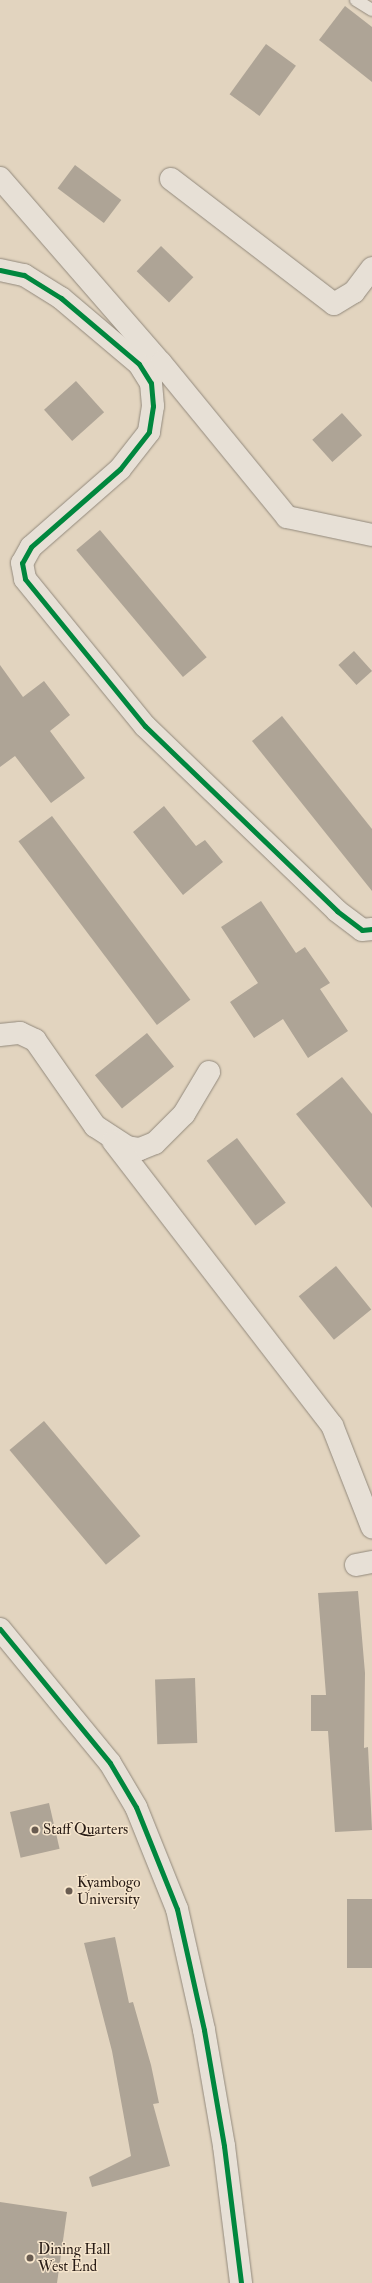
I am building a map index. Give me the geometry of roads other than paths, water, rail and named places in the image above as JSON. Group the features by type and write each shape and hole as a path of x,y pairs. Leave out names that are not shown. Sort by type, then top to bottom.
{"street":[{"path":"0,178 161,363 287,517 372,536"},
{"path":"171,179 334,304 354,292 372,268"},
{"path":"0,270 24,275 61,298 139,364 151,383 153,406 149,432 120,469 31,547 22,563 25,579 145,726 337,911 362,930 372,929"},
{"path":"0,1035 20,1034 35,1040 95,1126 113,1141 332,1426 372,1527"},
{"path":"113,1141 140,1149 155,1143 184,1114 209,1072"},
{"path":"0,1629 110,1764 136,1807 177,1909 204,2030 223,2138 241,2283"}],"lane":[{"path":"356,0 372,10"}],"place":[{"name":"Staff Quarters","path":"35,1830"},
{"name":"Kyambogo University","path":"69,1891"},
{"name":"Dining Hall West End","path":"30,2258"}]}
